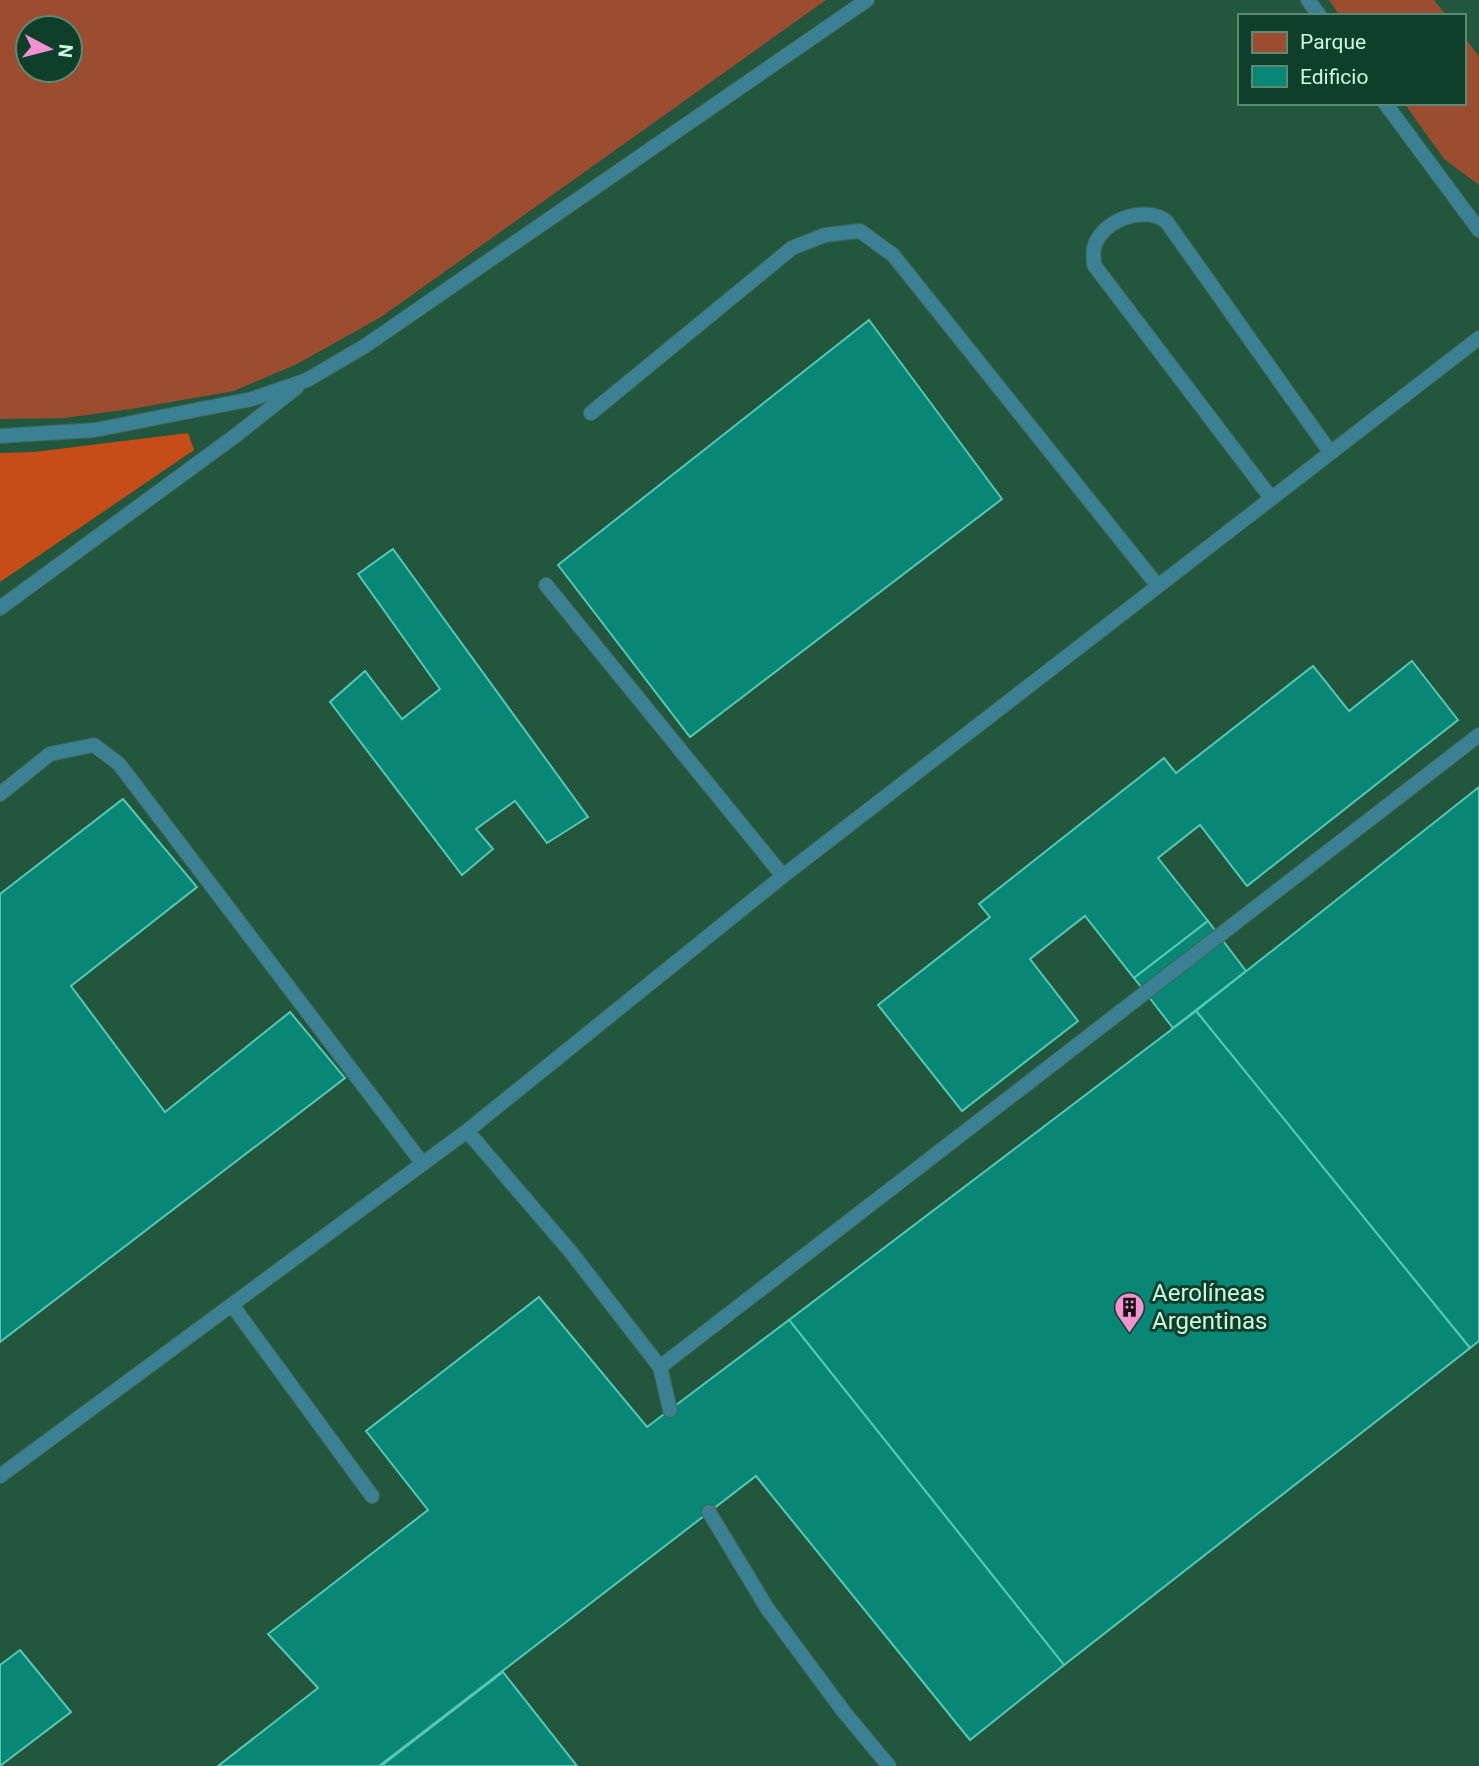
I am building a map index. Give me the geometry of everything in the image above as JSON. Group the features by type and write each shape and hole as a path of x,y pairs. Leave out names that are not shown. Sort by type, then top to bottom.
{"lane":[{"path":"0,608 307,380 365,346 867,0"},
{"path":"1386,105 1479,230"},
{"path":"1271,498 1094,265 1094,247 1106,230 1129,215 1146,213 1157,215 1166,221 1330,452"},
{"path":"591,413 792,248 825,235 860,231 893,255 1157,585"},
{"path":"0,1476 467,1131 783,876 1479,338"},
{"path":"0,436 95,430 194,412 252,400 307,380"},
{"path":"546,585 783,876"},
{"path":"660,1367 1479,735"},
{"path":"0,794 50,754 94,744 119,764 423,1164"},
{"path":"467,1131 570,1251 660,1367 670,1410"},
{"path":"232,1305 373,1496"},
{"path":"709,1512 767,1608 889,1766"}],"shaded area":[{"path":"0,0 1479,0 1479,1766 0,1766"},
{"path":"188,433 194,450 0,582 0,453 34,452"}],"green space":[{"path":"0,0 826,0 381,317 297,364 234,391 64,418 0,419"},
{"path":"1329,0 1434,0 1445,14 1339,14"},
{"path":"1465,38 1479,56 1479,185 1444,159 1405,105 1465,105"}],"building":[{"path":"869,320 1002,499 690,737 558,565"},
{"path":"393,549 588,817 547,843 515,801 476,829 493,849 462,875 330,702 365,671 402,719 440,689 358,574"},
{"path":"1412,661 1458,720 1247,886 1200,825 1158,858 1208,921 1134,978 1085,916 1030,959 1078,1021 962,1111 878,1005 990,917 979,904 1164,758 1176,773 1313,666 1349,711"},
{"path":"1479,787 1479,1341 1470,1348 1196,1011"},
{"path":"123,799 197,887 71,986 165,1112 290,1012 345,1078 0,1342 0,894"},
{"path":"1208,921 1246,971 1173,1028 1134,978"},
{"name":"Aerolíneas Argentinas","path":"1196,1011 1470,1348 1064,1665 789,1320"},
{"path":"539,1297 647,1427 789,1320 1064,1665 970,1740 756,1476 379,1766 218,1766 318,1688 268,1634 428,1510 366,1431"},
{"path":"20,1650 71,1712 0,1766 0,1665"},
{"path":"503,1672 577,1766 381,1766"}],"place":[{"name":"Aerolíneas Argentinas","path":"1129,1334"}]}
